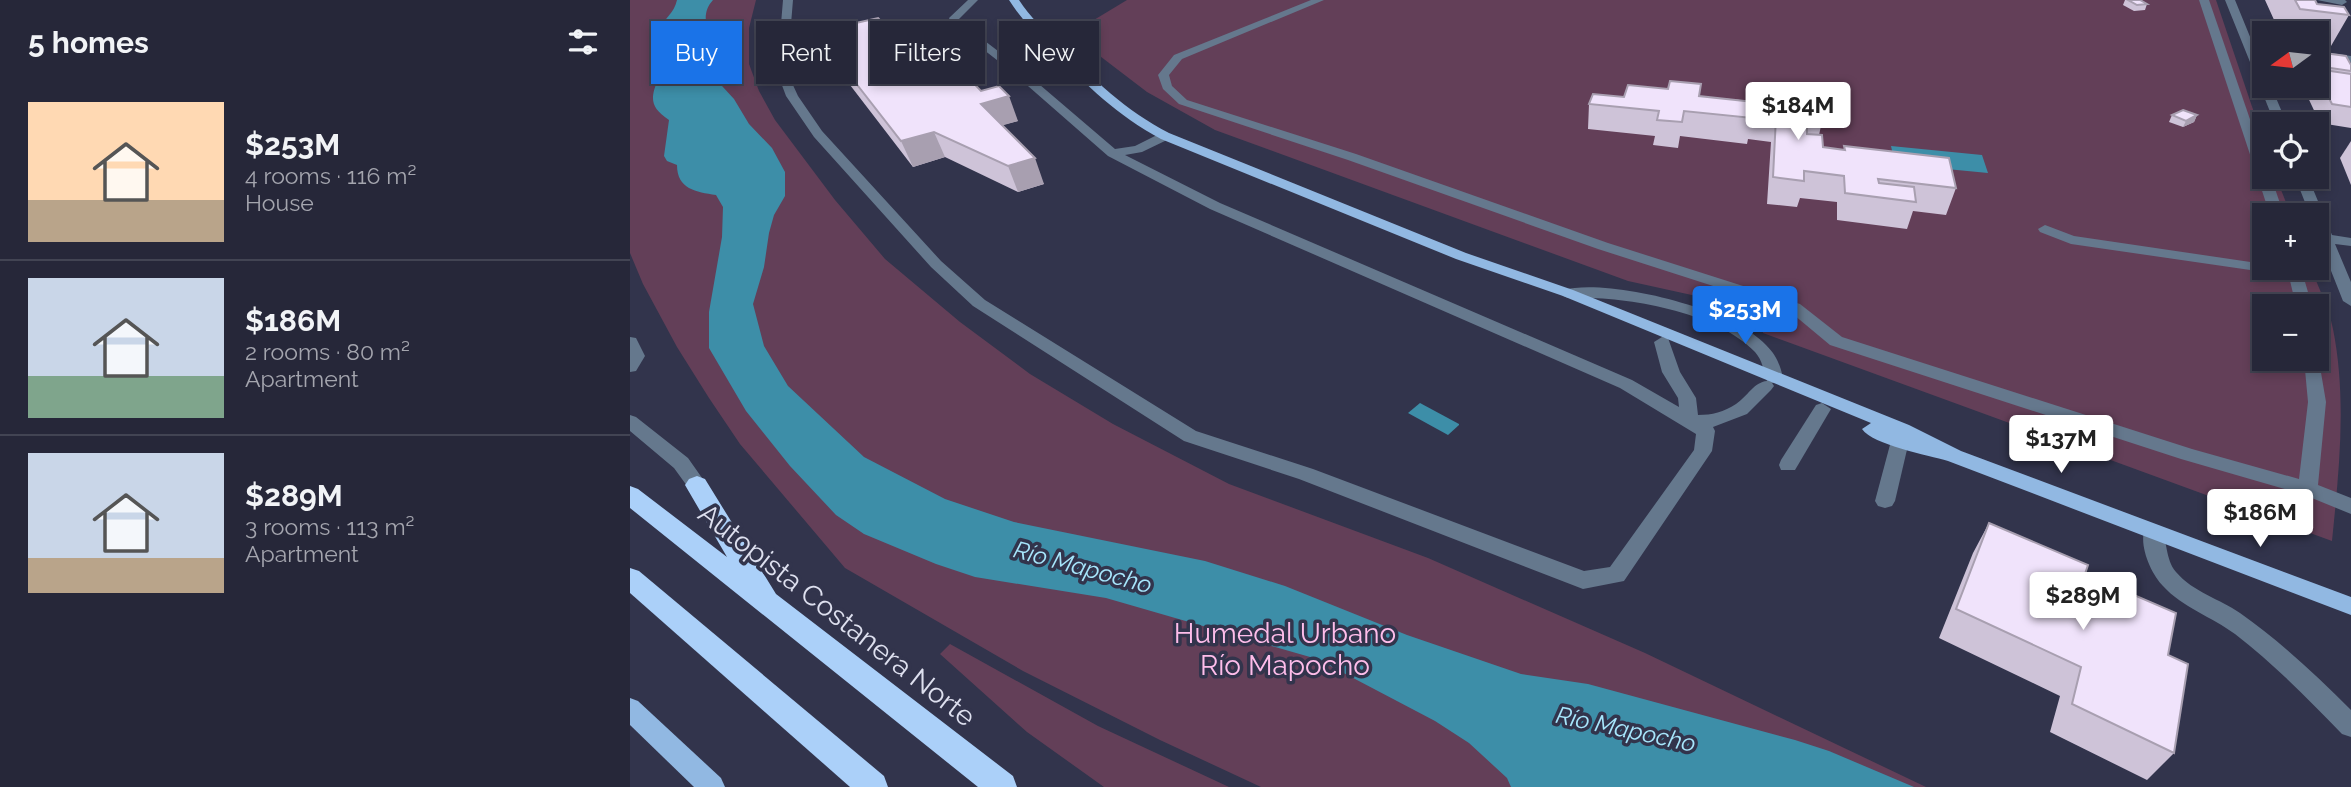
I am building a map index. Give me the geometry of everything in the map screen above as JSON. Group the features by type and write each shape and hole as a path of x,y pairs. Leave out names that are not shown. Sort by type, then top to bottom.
{"highway":[{"path":"697,485 768,603"},
{"name":"Autopista Costanera Norte","path":"630,495 1002,787"},
{"path":"630,579 873,787"}],"main road":[{"path":"1014,0 1027,18 1112,104 1165,136 1517,277 1568,293 1770,382 1822,409 1900,441 1954,456 2351,606"},
{"path":"1517,277 1539,291 1662,342 1903,429 1954,456"},
{"path":"630,709 712,787"}],"street":[{"path":"788,0 782,72 792,96 818,134 936,264 979,303 1190,436 1306,474 1583,580 1616,575 1703,451 1706,431 1626,384 1215,206 1112,153 1015,69 955,23 954,18 959,11 972,0"},
{"path":"1319,0 1178,57 1163,75 1167,87 1183,102 1352,157 1603,246 1794,307 1836,341 2308,489 2351,506"},
{"path":"2204,0 2273,203"},
{"path":"2230,0 2252,51"},
{"path":"2322,0 2342,2"},
{"path":"2329,56 2351,59"},
{"path":"1112,153 1138,149 1165,136"},
{"path":"2045,229 2071,240 2252,266"},
{"path":"2329,238 2351,242"},
{"path":"2329,247 2351,301"},
{"path":"1568,293 1604,292 1632,295 1699,316 1736,330 1758,344 1771,358 1775,368 1770,382 1747,407 1715,420 1690,422"},
{"path":"630,342 637,356 630,367"},
{"path":"1662,342 1671,372 1687,398 1690,422"},
{"path":"2308,489 2317,402 2313,371"},
{"path":"1788,465 1822,409"},
{"path":"630,421 681,463 697,485"},
{"path":"1885,501 1900,441"},
{"path":"2153,531 2155,554 2169,580 2185,593 2229,617 2296,671 2351,726"}],"green space":[{"name":"Humedal Urbano Río Mapocho","path":"630,0 756,0 749,28 749,64 759,91 775,120 835,200 885,259 960,322 1030,374 1113,424 1229,484 1428,558 1645,653 1926,787 1261,787 1023,671 845,568 740,444 677,347 643,284 630,253"},
{"path":"1127,0 2216,0 2254,112 2252,189 2281,189 2286,203 2252,203 2252,280 2316,280 2322,294 2252,294 2252,371 2329,371 2329,315 2333,329 2341,408 2332,541 1763,333 1760,310 1628,281 1215,130 1147,92 1099,55 1099,21 1092,21"},
{"path":"950,644 1098,726 1229,787 1104,787 1027,732 940,654"}],"water":[{"path":"677,0 713,0 707,9 706,21 665,21"},
{"name":"Río Mapocho","path":"656,84 720,84 734,99 749,124 772,148 785,172 785,196 774,215 764,267 753,304 764,346 788,386 864,457 945,499 1014,522 1205,561 1285,586 1407,635 1521,674 1588,684 1795,740 1829,751 1914,787 1511,787 1507,778 1469,743 1435,721 1317,659 1106,598 975,577 864,534 836,515 790,466 746,411 709,348 709,312 722,237 723,207 716,195 695,191 684,184 677,165 667,161 664,156 669,120 654,105"},
{"path":"1891,146 1982,155 1988,173 1895,164"},
{"path":"1420,403 1459,425 1448,435 1408,413"}],"building":[{"path":"2128,0 2140,0 2147,4 2137,5"},
{"path":"2295,0 2315,0 2317,4 2344,7 2349,15 2300,9"},
{"path":"878,18 881,21 870,21 870,84 974,84 981,91 999,86 1009,96 981,104 1035,158 1008,166 934,132 901,141 856,83 856,23"},
{"path":"2329,54 2346,56 2351,71 2329,68"},
{"path":"2329,71 2351,74 2351,107 2332,104 2329,98"},
{"path":"1670,81 1701,84 1699,96 1772,104 1773,98 1791,100 1791,105 1820,108 1821,126 1807,125 1807,134 1822,135 1823,147 1845,150 1844,146 1949,158 1956,188 1878,179 1879,183 1914,187 1916,202 1845,193 1844,176 1804,171 1804,181 1773,177 1776,117 1752,114 1752,118 1684,111 1682,122 1657,120 1659,111 1589,104 1593,94 1624,97 1628,85 1668,89"},
{"path":"2183,110 2197,115 2186,121 2172,115"},
{"path":"1989,523 2088,565 2085,574 2176,613 2168,655 2188,664 2174,753 2072,704 2081,667 1956,609"}]}
